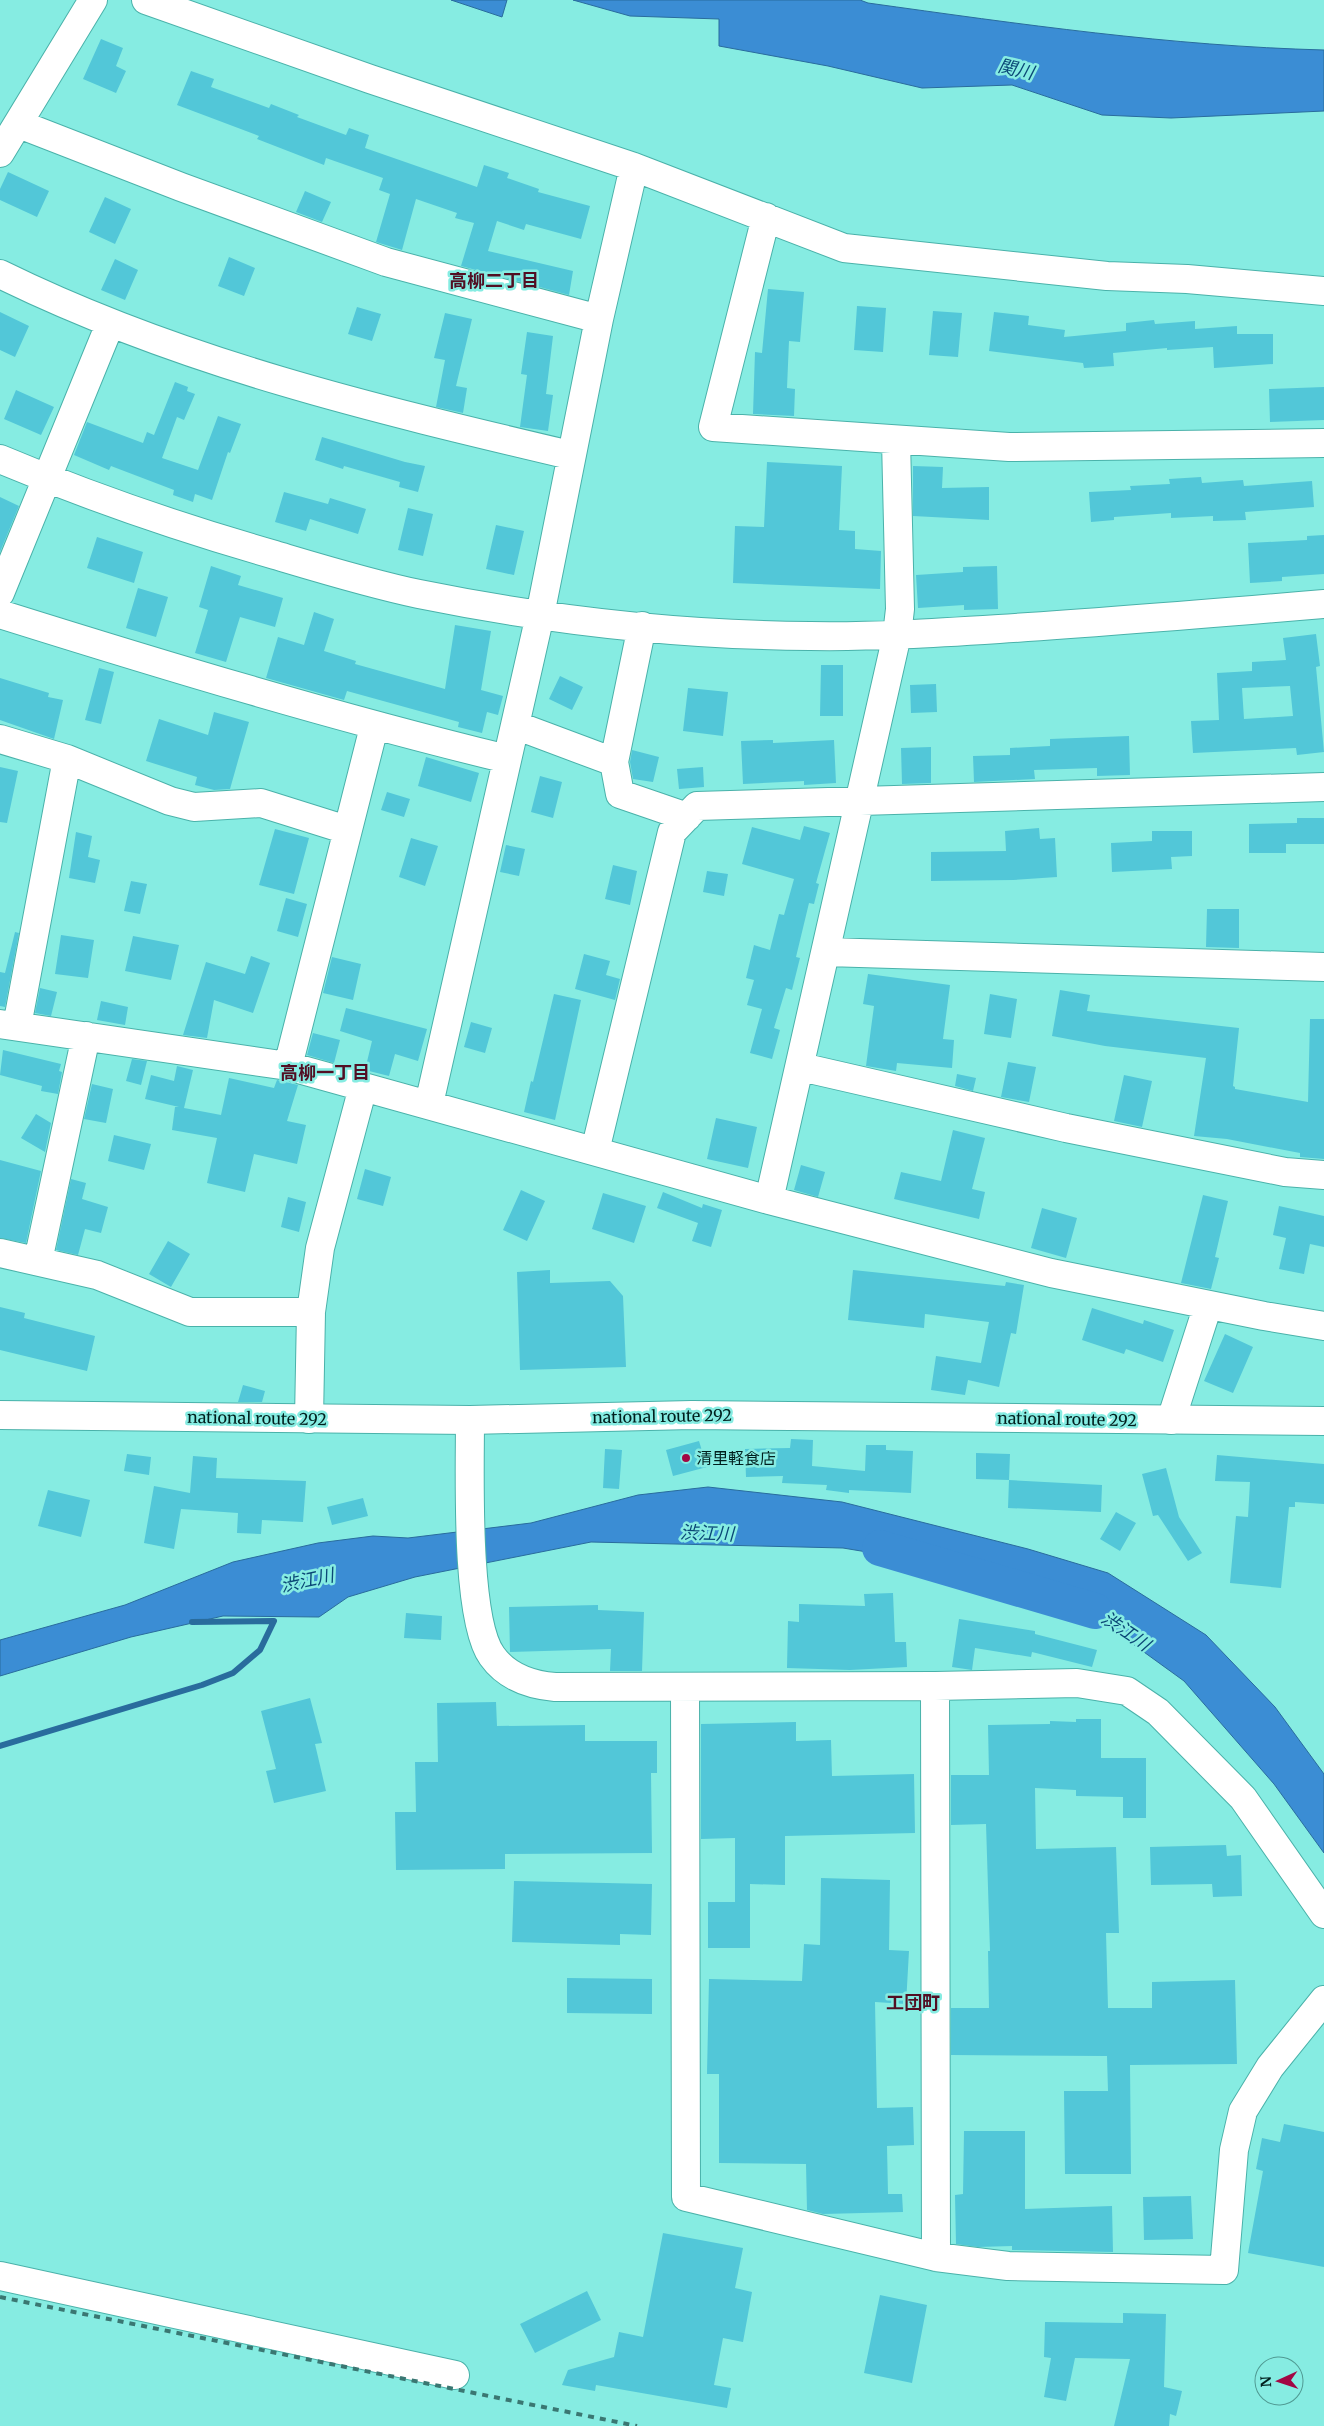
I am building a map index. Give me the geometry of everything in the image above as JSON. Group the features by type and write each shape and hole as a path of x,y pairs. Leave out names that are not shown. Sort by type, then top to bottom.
{"main road":[{"path":"0,154 93,0"},
{"path":"146,0 370,79 634,167 844,248 1107,276 1187,279 1324,291"},
{"path":"19,124 181,187 386,262 599,319"},
{"path":"429,1104 540,615 570,455 634,167"},
{"path":"766,217 713,427 1009,447 1324,443"},
{"path":"0,274 110,324 264,377 395,414 570,455"},
{"path":"0,593 110,324"},
{"path":"769,1200 897,635 900,609 896,440"},
{"path":"0,459 47,479 180,528 417,594 540,615 642,626 808,636 897,635 1095,623 1324,604"},
{"path":"0,614 198,676 374,727 508,759"},
{"path":"642,626 614,762 620,794 687,817"},
{"path":"515,725 614,762"},
{"path":"288,1066 374,727"},
{"path":"0,739 67,759 170,801 194,807 261,804 347,830"},
{"path":"67,759 8,1025 288,1066 769,1200 1051,1273 1324,1326"},
{"path":"595,1151 672,832 697,806 1324,788"},
{"path":"826,952 1324,967"},
{"path":"38,1261 86,1036"},
{"path":"800,1067 1066,1128 1285,1172 1324,1175"},
{"path":"309,1419 310,1312 320,1248 363,1087"},
{"path":"0,1253 97,1274 190,1312 310,1312"},
{"path":"1171,1420 1208,1305"},
{"name":"national route 292","path":"0,1415 470,1420 692,1415 1324,1421"},
{"path":"470,1420 474,1587 482,1631 492,1656 506,1670 519,1679 539,1686 555,1687 935,1686 1077,1683 1128,1691 1158,1712 1243,1798 1324,1914"},
{"path":"935,1686 936,2257"},
{"path":"685,1687 686,2198 936,2257 1008,2266 1224,2270 1234,2150 1243,2111 1270,2067 1324,2000"},
{"path":"0,2276 455,2375"}],"water":[{"path":"451,0 507,0 502,17"},
{"name":"関川","path":"573,0 860,0 868,3 981,19 1095,33 1209,44 1324,50 1324,111 1171,118 1102,115 1012,85 922,88 828,66 719,46 719,19 630,16"},
{"path":"708,1487 842,1502 1028,1549 1108,1573 1206,1635 1275,1707 1324,1774 1324,1853 1274,1784 1184,1681 1101,1621 993,1573 843,1548 591,1542 415,1577 348,1597 319,1617 223,1616 131,1637 0,1676 0,1640 125,1605 233,1562 318,1543 373,1536 408,1538 531,1523 638,1495"}],"building":[{"path":"101,39 123,48 116,66 126,71 116,93 83,79"},
{"path":"191,71 214,79 211,87 269,108 271,104 299,115 297,117 346,135 349,128 369,135 365,148 477,187 484,165 509,173 507,178 539,189 538,192 590,206 581,239 526,224 524,230 497,221 488,251 573,271 569,295 461,266 474,223 455,218 457,213 416,199 402,250 376,242 390,194 379,190 383,178 326,158 324,165 257,139 259,136 177,105"},
{"path":"8,172 49,191 37,217 0,200 0,189"},
{"path":"305,191 331,202 322,222 296,212"},
{"path":"105,197 131,209 115,244 89,232"},
{"path":"229,257 255,268 244,296 218,286"},
{"path":"115,259 138,270 125,300 101,290"},
{"path":"768,289 804,292 800,342 789,341 787,388 795,389 794,416 753,414 755,352 762,353"},
{"path":"857,306 886,308 883,352 854,350"},
{"path":"357,307 381,314 372,341 348,334"},
{"path":"933,311 962,313 958,357 929,355"},
{"path":"0,312 29,326 15,357 0,350"},
{"path":"994,312 1029,316 1028,325 1065,330 1064,337 1126,331 1126,323 1154,320 1155,324 1195,321 1195,329 1237,326 1237,334 1273,334 1273,364 1214,368 1213,347 1167,350 1167,348 1113,353 1114,366 1084,368 1083,363 989,351"},
{"path":"445,313 472,319 456,386 467,388 463,413 436,407 445,360 434,358"},
{"path":"527,332 553,336 546,394 553,395 548,431 520,427 527,375 521,374"},
{"path":"175,382 188,387 187,391 195,394 184,420 177,417 162,458 198,470 218,416 241,424 230,453 228,452 212,500 195,494 193,502 173,495 174,490 111,466 109,470 74,455 87,422 143,443 147,432 154,435"},
{"path":"1324,387 1324,420 1270,422 1269,389"},
{"path":"16,390 54,407 41,435 4,419"},
{"path":"322,437 405,462 425,466 418,492 399,487 400,482 344,466 343,469 315,460"},
{"path":"767,462 842,466 839,530 855,531 855,549 881,551 880,589 733,583 735,526 764,527"},
{"path":"913,466 943,467 942,488 989,487 989,520 913,516"},
{"path":"1201,477 1202,483 1243,480 1244,486 1312,481 1314,507 1245,512 1246,520 1213,521 1213,516 1171,518 1171,513 1114,517 1114,520 1091,522 1089,492 1131,490 1130,486 1170,484 1169,479"},
{"path":"284,492 328,504 330,498 366,509 358,534 310,519 306,531 275,522"},
{"path":"0,497 19,506 0,552"},
{"path":"408,508 433,514 423,556 398,550"},
{"path":"496,525 524,531 514,575 486,569"},
{"path":"1324,535 1324,574 1282,577 1282,581 1250,583 1248,543 1307,540 1307,536"},
{"path":"97,537 143,552 134,583 87,568"},
{"path":"211,566 241,576 238,585 283,598 275,627 240,617 226,662 195,653 208,610 199,607"},
{"path":"997,566 998,609 964,610 964,605 918,608 916,575 963,572 963,567"},
{"path":"138,588 168,597 156,637 126,628"},
{"path":"314,612 334,619 324,651 356,661 355,664 445,689 455,625 491,631 481,690 503,696 498,715 487,712 482,733 458,727 459,722 347,691 344,700 266,678 278,637 304,645"},
{"path":"1316,634 1320,666 1316,667 1324,752 1297,755 1296,748 1193,753 1191,721 1219,720 1217,673 1252,671 1252,662 1286,660 1283,638","holes":["1290,686 1293,716 1244,719 1242,688"]},
{"path":"821,665 843,665 843,716 820,716"},
{"path":"99,668 114,672 101,724 85,720"},
{"path":"560,676 583,687 572,710 549,699"},
{"path":"0,678 49,693 48,697 63,700 54,739 0,720"},
{"path":"936,684 937,712 911,713 910,685"},
{"path":"688,688 728,692 723,736 683,731"},
{"path":"214,712 249,722 230,789 214,790 195,785 197,777 146,761 159,719 208,735"},
{"path":"1129,736 1130,775 1097,776 1097,768 1034,770 1035,779 974,782 973,756 1010,755 1010,748 1050,746 1050,739"},
{"path":"773,740 773,743 834,740 836,783 804,785 804,781 743,784 741,741"},
{"path":"931,747 931,783 902,784 901,748"},
{"path":"632,750 659,757 653,782 633,779 630,762"},
{"path":"426,757 479,773 471,802 418,786"},
{"path":"0,767 18,771 7,823 0,822"},
{"path":"703,767 704,787 679,789 677,769"},
{"path":"540,776 562,782 553,818 531,812"},
{"path":"387,792 410,799 404,817 381,810"},
{"path":"1297,818 1324,818 1324,844 1286,844 1286,853 1249,853 1249,824 1297,823"},
{"path":"804,826 830,833 816,883 819,884 814,904 809,903 796,957 800,958 792,990 786,988 774,1028 780,1030 772,1059 750,1053 762,1009 747,1005 754,980 746,978 754,945 770,950 779,914 784,915 794,879 742,864 752,827 800,840"},
{"path":"1039,828 1040,839 1055,838 1057,877 1013,880 931,881 931,852 1006,851 1005,831"},
{"path":"275,829 309,838 294,894 259,885"},
{"path":"1152,831 1192,831 1192,856 1171,857 1172,869 1112,872 1111,843 1152,841"},
{"path":"76,832 92,836 88,857 100,860 95,883 69,878"},
{"path":"411,838 438,846 425,886 399,877"},
{"path":"506,845 525,849 519,876 500,872"},
{"path":"613,865 637,871 630,905 605,899"},
{"path":"707,871 728,874 724,896 703,892"},
{"path":"131,881 147,884 140,914 124,911"},
{"path":"286,898 307,904 298,937 277,931"},
{"path":"1207,909 1239,909 1239,948 1206,947"},
{"path":"15,932 19,933 5,1007 0,1006 0,972 5,973"},
{"path":"61,935 94,940 88,978 55,974"},
{"path":"133,936 179,945 171,980 125,971"},
{"path":"584,954 610,961 606,975 620,979 615,1000 575,989"},
{"path":"251,956 270,963 253,1013 214,1000 207,1038 183,1035 206,962 245,974"},
{"path":"332,957 361,964 353,1000 323,993"},
{"path":"868,974 950,985 943,1039 954,1040 952,1068 897,1063 896,1071 866,1066 874,1006 863,1004"},
{"path":"40,988 57,992 51,1016 35,1013"},
{"path":"1060,990 1090,995 1087,1011 1239,1028 1233,1086 1235,1089 1308,1102 1310,1019 1324,1019 1324,1159 1300,1157 1300,1153 1227,1139 1194,1136 1206,1058 1105,1046 1052,1036"},
{"path":"554,994 581,1000 555,1120 524,1112"},
{"path":"990,994 1017,999 1011,1038 984,1034"},
{"path":"101,1001 128,1007 125,1025 97,1020"},
{"path":"346,1008 427,1029 418,1061 395,1054 389,1076 365,1070 372,1041 340,1031"},
{"path":"471,1022 492,1028 485,1053 464,1047"},
{"path":"313,1033 340,1040 334,1063 307,1055"},
{"path":"3,1050 61,1064 59,1071 62,1072 58,1094 41,1091 42,1086 0,1075"},
{"path":"132,1059 147,1061 141,1085 126,1081"},
{"path":"1008,1062 1036,1067 1029,1102 1001,1097"},
{"path":"177,1066 193,1070 184,1108 221,1115 229,1078 274,1088 277,1080 298,1085 287,1121 306,1125 297,1164 254,1154 245,1192 207,1183 217,1138 172,1130 175,1107 179,1107 145,1099 151,1075 174,1081"},
{"path":"957,1074 976,1078 973,1091 955,1086"},
{"path":"1124,1075 1152,1081 1142,1127 1114,1121"},
{"path":"92,1084 113,1089 106,1123 84,1119"},
{"path":"36,1114 51,1123 45,1152 21,1138"},
{"path":"716,1118 757,1127 748,1168 707,1159"},
{"path":"953,1130 985,1138 972,1189 985,1192 979,1219 894,1199 901,1172 941,1181"},
{"path":"114,1135 151,1144 144,1170 108,1161"},
{"path":"0,1160 41,1171 26,1243 0,1238"},
{"path":"801,1165 825,1172 818,1197 794,1190"},
{"path":"365,1169 391,1177 383,1206 357,1199"},
{"path":"71,1179 86,1183 82,1199 108,1207 101,1233 85,1229 78,1255 56,1250"},
{"path":"521,1190 545,1201 527,1241 503,1230"},
{"path":"663,1192 702,1208 703,1204 722,1210 711,1247 692,1241 698,1223 657,1208"},
{"path":"603,1193 646,1206 634,1243 592,1229"},
{"path":"1203,1195 1228,1201 1215,1257 1219,1258 1211,1289 1181,1283"},
{"path":"288,1197 306,1202 299,1232 281,1227"},
{"path":"1279,1206 1324,1216 1324,1247 1310,1244 1304,1274 1279,1269 1286,1238 1273,1235"},
{"path":"1042,1208 1077,1218 1066,1258 1031,1248"},
{"path":"168,1241 190,1254 171,1287 149,1274"},
{"path":"550,1270 550,1283 610,1281 623,1296 626,1367 520,1370 517,1272"},
{"path":"853,1270 1005,1286 1006,1282 1024,1285 1016,1334 1011,1333 999,1387 968,1380 965,1395 931,1390 936,1356 981,1363 989,1322 925,1314 924,1328 848,1320"},
{"path":"0,1307 25,1313 24,1318 95,1336 87,1371 0,1350"},
{"path":"1092,1308 1143,1324 1144,1320 1174,1330 1163,1362 1126,1349 1124,1354 1082,1340"},
{"path":"1225,1334 1253,1347 1233,1393 1204,1381"},
{"path":"243,1385 265,1391 262,1402 238,1402"},
{"path":"791,1439 813,1440 812,1466 865,1471 866,1445 886,1445 886,1450 913,1451 911,1493 849,1490 849,1493 826,1490 827,1485 782,1483 783,1476 746,1477 745,1449 790,1448"},
{"name":"清里軽食店","path":"699,1441 707,1467 673,1476 666,1450"},
{"path":"605,1449 622,1450 619,1489 603,1488"},
{"path":"976,1453 1010,1454 1009,1480 976,1479"},
{"path":"127,1454 151,1457 149,1475 124,1471"},
{"path":"1217,1455 1324,1464 1324,1504 1295,1502 1295,1507 1289,1507 1281,1588 1230,1583 1236,1516 1248,1517 1250,1482 1215,1481"},
{"path":"193,1456 217,1458 216,1478 306,1481 303,1522 262,1520 261,1534 237,1533 238,1513 181,1509 174,1549 144,1543 154,1486 190,1493"},
{"path":"1166,1468 1179,1517 1202,1553 1188,1561 1158,1515 1153,1516 1142,1474"},
{"path":"1009,1480 1102,1485 1101,1512 1008,1508"},
{"path":"48,1490 90,1500 81,1537 38,1526"},
{"path":"363,1498 368,1516 332,1525 327,1507"},
{"path":"1116,1512 1136,1523 1120,1551 1100,1539"},
{"path":"893,1593 895,1642 906,1642 907,1667 850,1670 787,1668 788,1621 799,1622 799,1604 865,1606 864,1594"},
{"path":"598,1605 598,1610 644,1612 642,1671 610,1671 611,1649 510,1652 509,1607"},
{"path":"406,1613 442,1616 441,1640 404,1638"},
{"path":"959,1619 1035,1631 1035,1634 1097,1650 1092,1667 1032,1652 1031,1657 975,1648 972,1670 952,1667"},
{"path":"310,1698 322,1743 315,1744 326,1791 274,1803 266,1771 276,1769 261,1711"},
{"path":"496,1702 497,1726 585,1725 585,1741 657,1741 657,1773 651,1773 652,1853 505,1854 505,1869 396,1870 395,1812 416,1812 415,1762 438,1762 437,1703"},
{"path":"1076,1719 1101,1719 1101,1758 1146,1758 1146,1818 1123,1818 1123,1797 1076,1796 1076,1790 1035,1788 1036,1849 1116,1847 1119,1933 1106,1933 1108,2008 1152,2008 1152,1982 1235,1980 1237,2064 1130,2065 1131,2174 1065,2174 1064,2091 1108,2091 1107,2056 951,2055 951,2008 989,2008 988,1951 990,1951 986,1824 951,1825 951,1775 989,1775 988,1725 1050,1724 1050,1721 1076,1722"},
{"path":"796,1722 796,1741 831,1740 832,1776 914,1774 915,1833 785,1836 785,1885 750,1884 750,1948 708,1948 708,1902 735,1902 735,1838 701,1839 701,1724"},
{"path":"1226,1845 1227,1856 1241,1855 1242,1896 1213,1897 1212,1884 1151,1885 1150,1847"},
{"path":"821,1878 890,1880 889,1950 909,1951 906,2004 875,2002 877,2108 913,2107 914,2145 887,2146 888,2194 902,2194 903,2212 823,2214 807,2210 806,2164 719,2163 719,2074 707,2074 709,1979 802,1981 804,1944 820,1945"},
{"path":"514,1881 652,1884 651,1935 620,1934 620,1945 512,1942"},
{"path":"567,1978 652,1979 652,2014 567,2013"},
{"path":"1284,2124 1324,2132 1324,2267 1248,2253 1263,2171 1256,2169 1262,2138 1280,2142"},
{"path":"964,2131 1025,2131 1025,2209 1112,2206 1113,2252 1012,2250 1012,2246 978,2247 956,2244 955,2195 963,2194"},
{"path":"1191,2196 1193,2239 1144,2240 1143,2197"},
{"path":"663,2233 743,2248 735,2288 752,2292 743,2342 723,2338 714,2385 731,2388 727,2408 596,2385 595,2391 562,2385 568,2370 614,2357 619,2332 643,2337"},
{"path":"587,2291 601,2320 535,2353 520,2324"},
{"path":"880,2295 927,2305 912,2383 864,2373"},
{"path":"1123,2313 1166,2314 1164,2387 1182,2391 1176,2416 1170,2414 1169,2426 1114,2426 1130,2359 1075,2358 1066,2401 1044,2397 1051,2358 1044,2357 1045,2322 1123,2323"}],"waterway":[{"name":"渋江川","path":"880,1548 1095,1611"},
{"path":"0,1746 202,1685 233,1673 260,1650 274,1621 192,1622"}],"railway":[{"path":"0,2297 637,2426"}],"place":[{"name":"清里軽食店","path":"686,1458"}],"district":[{"name":"高柳二丁目","path":"494,280"},
{"name":"高柳一丁目","path":"325,1072"},
{"name":"工団町","path":"913,2002"}]}
